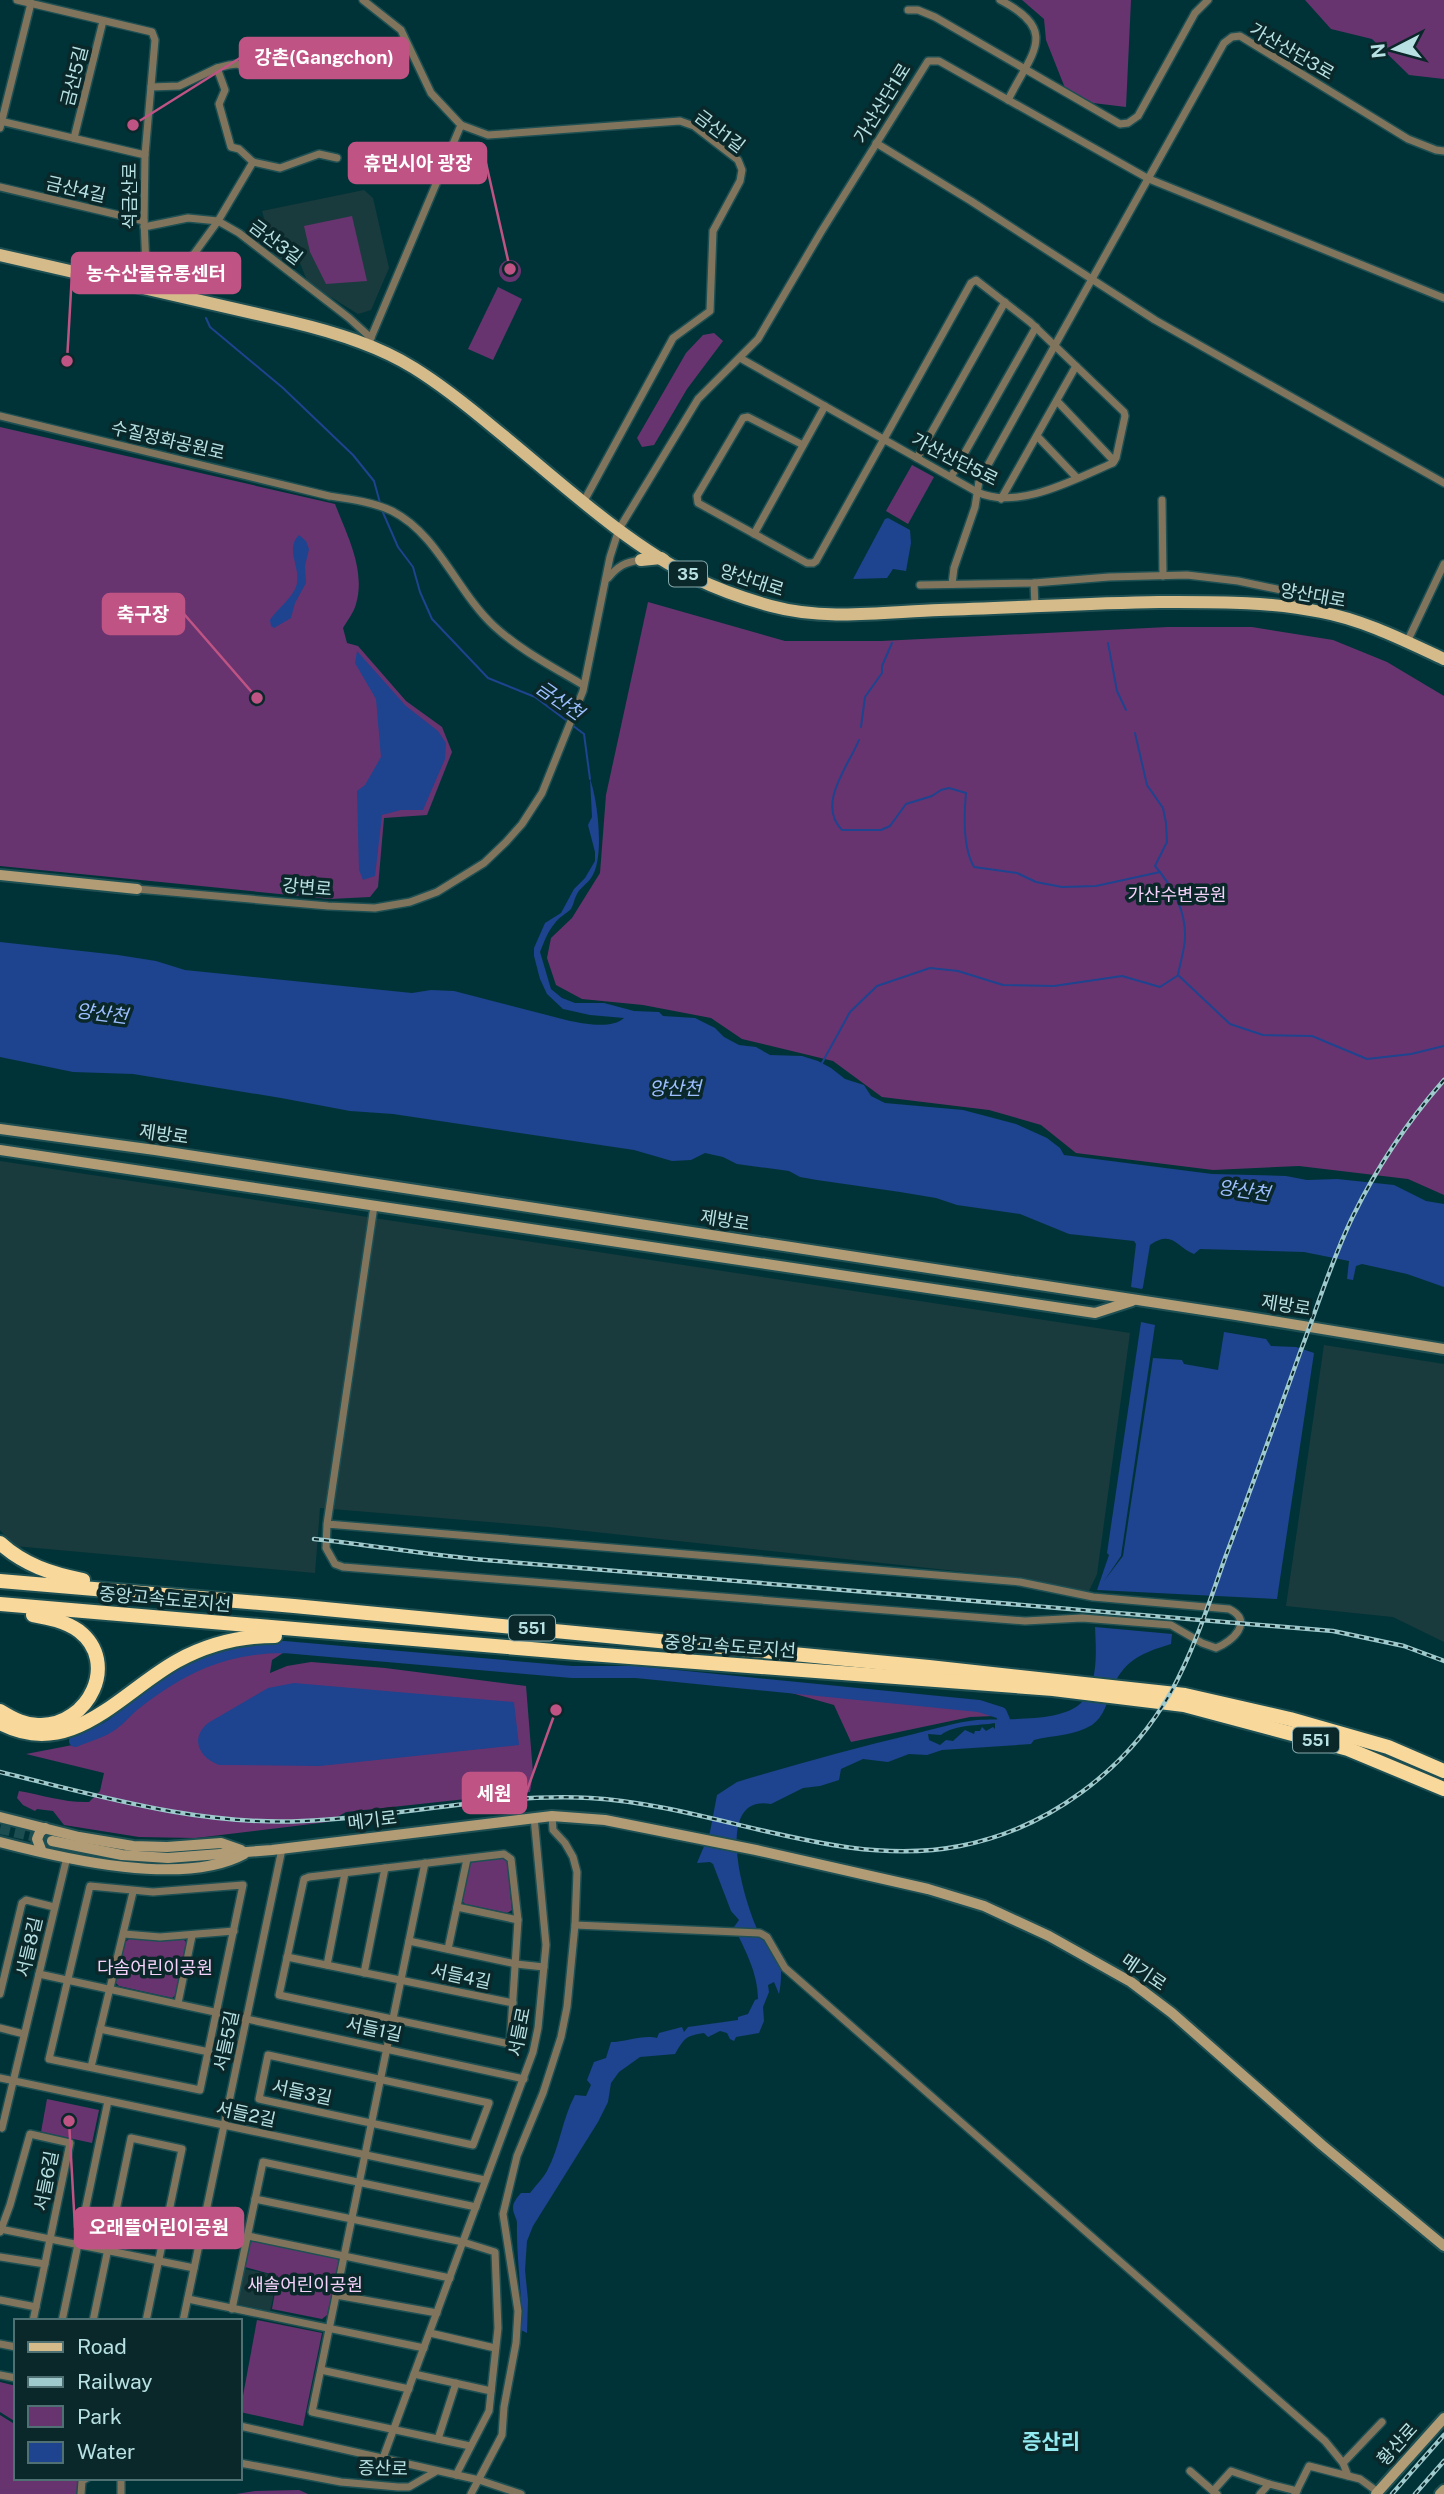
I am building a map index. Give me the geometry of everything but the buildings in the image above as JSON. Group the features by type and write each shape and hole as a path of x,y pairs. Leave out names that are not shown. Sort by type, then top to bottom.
{"highway":[{"path":"0,1543 22,1560 57,1575 99,1582 208,1592 223,1599"},
{"name":"중앙고속도로지선","path":"0,1581 223,1599 1059,1684 1185,1700 1290,1719 1388,1747 1444,1771"},
{"name":"중앙고속도로지선","path":"0,1604 578,1653 1059,1684"},
{"path":"0,1611 56,1620 78,1630 94,1652 98,1677 88,1702 59,1722 41,1726 22,1723 0,1711"},
{"path":"0,1723 14,1730 36,1734 70,1729 102,1714 177,1661 206,1647 234,1638 302,1636 554,1657 578,1653"},
{"name":"중앙고속도로지선","path":"1185,1700 1348,1749 1444,1789"}],"main road":[{"name":"양산대로","path":"0,255 369,342 413,367 456,397 620,529 670,563 694,578 773,607 832,615 1228,601 1315,611 1358,621 1444,659"},
{"path":"641,560 661,558 670,563"}],"street":[{"name":"석금산로","path":"17,0 152,32 155,40 145,155 147,289"},
{"path":"363,0 401,30 431,93 461,125 369,342"},
{"path":"1000,0 1024,15 1037,32 1035,45 1008,100"},
{"path":"908,10 918,10 935,17 1120,124 1128,123 1138,116 1195,13 1208,0"},
{"path":"31,3 1,123 145,155"},
{"name":"금산5길","path":"75,138 103,20"},
{"name":"가산산단3로","path":"1149,179 1224,43 1232,37 1240,36 1408,139 1444,151"},
{"name":"가산산단1로","path":"620,529 698,399 758,339 928,61 939,61 1149,179 1444,298"},
{"path":"151,87 179,86 217,68 237,64 259,72"},
{"path":"217,68 225,90 219,104 231,147 239,149 253,162 280,168 320,155 337,158"},
{"name":"금산1길","path":"461,125 488,135 680,121 694,126 738,160 742,170 740,181 713,231 710,311 673,338 584,500"},
{"path":"876,143 1155,320 1444,483"},
{"path":"182,297 191,258 218,221 253,162"},
{"path":"952,584 954,568 968,531 979,481 1149,179"},
{"name":"금산4길","path":"0,187 144,224"},
{"name":"금산3길","path":"144,224 188,218 218,221 239,233 349,318 369,342"},
{"path":"803,445 748,417 743,418 697,496 700,505 807,563 813,563 971,283 979,282 1036,327 1124,412 1114,461"},
{"path":"917,458 1005,302"},
{"path":"951,477 1036,327"},
{"name":"가산산단5로","path":"740,358 989,497 1002,499 1052,489 1114,461"},
{"path":"1002,499 1076,366"},
{"path":"1057,401 1114,461"},
{"path":"754,534 825,406"},
{"name":"수질정화공원로","path":"0,415 391,511 412,526 432,547 492,625 583,688"},
{"path":"1037,436 1077,478"},
{"path":"1162,500 1163,576"},
{"path":"583,688 605,582 620,529"},
{"path":"605,582 616,568 625,562 641,560"},
{"path":"1407,642 1444,564"},
{"path":"920,585 1034,583 1187,575 1238,581 1286,591 1315,611"},
{"path":"1034,583 1035,606"},
{"name":"강변로","path":"0,875 351,908 375,908 410,902 448,886 495,854 529,814 542,793 583,688"},
{"name":"제방로","path":"0,1129 155,1150 1444,1349"},
{"path":"0,1150 1095,1313 1134,1300"},
{"path":"327,1524 1020,1582 1093,1597 1229,1609 1240,1619 1240,1628 1228,1643 1216,1648 1171,1625 1082,1618 1025,1621 343,1567 335,1564 326,1548 327,1524 374,1206"},
{"path":"471,2494 502,2435 504,2407 516,2343 517,2311 503,2214 517,2156 543,2093 567,2007 577,1872 565,1843 553,1830 552,1816"},
{"name":"메기로","path":"52,1841 122,1855 168,1858 247,1853 552,1816 605,1820 757,1850 928,1889 984,1906 1049,1936 1132,1982 1172,2012 1322,2145 1444,2246"},
{"path":"0,1817 79,1837 133,1846 167,1847 221,1843 247,1853"},
{"name":"서들로","path":"383,2458 524,2079 538,2028 546,1923 534,1817"},
{"path":"42,1852 37,1839 44,1828"},
{"path":"0,1842 117,1866 166,1869 228,1863 247,1853"},
{"name":"서들5길","path":"183,2319 282,1849"},
{"name":"서들4길","path":"504,1854 511,1859 518,1920 513,2003 287,1957 304,1879 425,1863 504,1854"},
{"name":"서들8길","path":"1,2130 67,1857"},
{"name":"서들4길","path":"448,1949 467,1859"},
{"path":"425,1863 312,2412 470,2446"},
{"path":"364,1973 385,1868"},
{"path":"327,1965 345,1873"},
{"path":"243,1885 234,1931 200,2090 50,2059 90,1886 133,1892 185,1891 243,1885"},
{"path":"91,2067 133,1892"},
{"name":"서들8길","path":"0,1994 22,1903 26,1900 54,1907"},
{"path":"457,1907 518,1920"},
{"path":"575,1925 760,1933 767,1937 785,1968 1325,2441 1343,2463 1349,2476"},
{"path":"124,1934 160,1937 234,1931"},
{"path":"178,2003 192,1936"},
{"name":"서들4길","path":"409,1941 516,1964"},
{"path":"287,1957 279,1995 510,2044 513,2003"},
{"path":"516,1964 544,1967"},
{"name":"서들1길","path":"39,1973 524,2079"},
{"path":"0,2028 24,2034"},
{"path":"100,2029 209,2052"},
{"name":"서들3길","path":"268,2055 381,2078 489,2103 472,2145 260,2099 268,2055"},
{"name":"서들2길","path":"0,2078 485,2180"},
{"path":"62,2319 108,2101"},
{"name":"서들6길","path":"33,2319 51,2239 70,2143 30,2134 1,2230 51,2239 194,2268"},
{"path":"93,2319 131,2138 182,2149 146,2319"},
{"path":"233,2309 263,2162 476,2207"},
{"path":"255,2199 463,2242 495,2252 498,2351 487,2417 456,2475"},
{"path":"248,2236 450,2278"},
{"path":"0,2257 45,2264"},
{"path":"336,2295 437,2313"},
{"path":"188,2299 424,2348"},
{"path":"0,2300 36,2307"},
{"path":"430,2333 498,2351"},
{"path":"320,2371 409,2389"},
{"path":"414,2374 491,2391"},
{"path":"438,2439 456,2383"},
{"name":"황산로","path":"1377,2493 1444,2418"},
{"path":"1343,2463 1382,2422"},
{"path":"242,2426 479,2480 521,2494"},
{"name":"증산로","path":"242,2463 341,2482 398,2487 409,2487 435,2472"},
{"path":"1190,2471 1215,2492 1231,2471 1296,2492 1309,2466 1360,2479 1377,2493"},
{"path":"1260,2494 1269,2484"},
{"path":"1440,2494 1444,2490"}],"shaded area":[{"path":"364,190 373,198 389,268 371,310 358,314 308,283 298,258 276,259 262,211"},
{"path":"0,1161 1130,1333 1097,1574 1088,1593 1021,1578 549,1527 320,1508 315,1573 14,1546 0,1530"},
{"path":"1324,1345 1444,1364 1444,1642 1393,1617 1286,1606"},
{"path":"244,2269 278,2276 270,2311 237,2304"}],"green space":[{"path":"1022,0 1131,0 1126,107 1093,103 1065,88 1046,40 1044,19"},
{"path":"1305,0 1444,0 1444,79 1409,75 1372,39 1331,29"},
{"path":"352,216 367,281 326,284 310,252 304,226"},
{"path":"510,260 518,263 521,271 518,279 510,282 502,279 499,271 502,263"},
{"path":"498,287 522,299 493,360 468,349"},
{"path":"714,333 723,341 687,389 654,445 642,447 637,438 686,353 703,335"},
{"path":"0,427 335,504 350,540 359,578 356,604 343,628 347,643 358,646 406,701 442,727 452,752 427,815 384,818 378,887 370,897 330,899 0,866"},
{"path":"912,465 934,477 908,524 886,511"},
{"name":"가산수변공원","path":"648,602 785,641 881,641 1168,627 1252,627 1333,640 1387,662 1444,696 1444,1195 1408,1179 1299,1166 1213,1170 1076,1153 1041,1125 989,1110 882,1097 833,1061 742,1039 711,1018 643,1005 582,999 556,985 547,958 551,938 572,918 600,873 606,795"},
{"path":"253,1651 286,1651 272,1660 270,1673 287,1666 311,1662 385,1668 526,1686 533,1773 530,1792 346,1812 328,1822 196,1838 139,1837 64,1825 53,1811 35,1811 23,1805 17,1798 19,1791 89,1802 100,1791 104,1773 26,1754 83,1743 116,1727 143,1703 194,1669"},
{"path":"788,1692 980,1709 995,1716 970,1717 851,1742 834,1705"},
{"path":"502,1857 507,1860 512,1910 507,1913 465,1904 462,1901 469,1864 473,1861"},
{"name":"다솜어린이공원","path":"129,1939 183,1939 187,1943 176,1995 172,1998 119,1986 115,1982 124,1943"},
{"path":"47,2099 99,2110 92,2143 41,2132"},
{"name":"새솔어린이공원","path":"254,2240 336,2257 340,2263 327,2315 322,2319 272,2309 278,2276 245,2267 249,2244"},
{"path":"257,2320 322,2333 303,2426 242,2412"},
{"path":"0,2382 14,2386 14,2421 0,2412"},
{"path":"0,2415 14,2424 14,2480 78,2480 77,2494 0,2494"},
{"path":"299,2490 308,2494 236,2494 255,2491"}],"water":[{"path":"888,518 910,530 911,543 906,571 893,569 887,578 853,579 885,519"},
{"path":"299,535 306,541 309,549 305,566 306,583 295,603 291,618 274,628 270,620 296,588 293,546"},
{"path":"357,651 406,706 438,731 446,743 445,759 423,810 401,810 382,815 375,876 363,880 359,870 357,791 365,785 381,757 376,699 355,663"},
{"name":"양산천","path":"590,779 599,830 595,869 578,892 571,909 553,926 540,952 551,989 562,998 575,1003 604,1003 634,1011 659,1012 663,1016 695,1018 739,1045 756,1047 770,1055 802,1056 818,1061 845,1079 864,1085 871,1096 885,1103 963,1110 1016,1124 1047,1138 1060,1148 1064,1155 1212,1174 1286,1176 1307,1180 1337,1179 1394,1185 1426,1201 1444,1204 1444,1287 1407,1274 1362,1264 1356,1266 1353,1280 1347,1279 1349,1261 1304,1252 1200,1249 1194,1254 1170,1239 1164,1239 1150,1245 1142,1289 1131,1287 1136,1244 1134,1241 1069,1234 1020,1214 800,1177 789,1171 737,1164 705,1153 691,1160 672,1161 634,1150 393,1114 350,1111 133,1074 73,1072 0,1057 0,942 118,955 156,961 185,970 412,993 454,991 570,1021 613,1024 624,1018 563,1009 547,994 534,956 534,948 545,923 561,913 574,889 585,878 595,861 588,825 592,817"},
{"path":"1141,1322 1155,1325 1121,1556 1104,1581 1123,1556 1153,1358 1182,1360 1184,1364 1218,1370 1224,1332 1266,1339 1271,1346 1296,1347 1314,1353 1277,1599 1097,1590 1109,1555 1107,1553"},
{"path":"1095,1627 1172,1634 1171,1644 1142,1655 1127,1666 1116,1681 1102,1714 1085,1729 1034,1740 1031,1744 942,1750 927,1755 909,1754 888,1762 863,1759 841,1769 839,1780 803,1788 771,1804 752,1805 742,1816 737,1834 741,1879 760,1935 780,1961 779,1994 774,1982 768,1985 769,1992 763,2007 764,2021 759,2033 736,2037 734,2041 727,2033 720,2031 708,2037 704,2033 693,2035 686,2038 675,2054 640,2057 619,2072 611,2083 608,2102 598,2122 533,2226 527,2241 527,2333 521,2330 514,2204 521,2193 530,2193 547,2171 575,2095 586,2096 591,2085 587,2080 594,2062 606,2058 611,2042 657,2038 659,2033 682,2027 684,2032 688,2027 738,2020 738,2017 748,2014 758,1999 753,1971 734,1927 739,1920 731,1911 713,1864 697,1863 710,1832 717,1795 737,1782 750,1778 962,1722 1046,1717 1072,1709 1087,1695 1094,1677","holes":["995,1723 995,1729 993,1727 986,1731 982,1727 974,1734 965,1730 953,1741 946,1740 940,1745 929,1740 928,1734 941,1735 960,1727"]},
{"path":"294,1683 514,1702 519,1745 320,1766 219,1765 202,1753 199,1735 208,1723 268,1688"}],"waterway":[{"name":"금산천","path":"206,318 210,327 283,388 353,455 374,481 380,503"},
{"name":"금산천","path":"381,508 398,547 413,567 432,619 488,678 535,697 567,721"},
{"path":"861,727 865,697 882,673 882,666 892,643"},
{"path":"1108,643 1117,691 1126,710"},
{"name":"금산천","path":"572,725 584,734 590,779"},
{"path":"1135,733 1147,785 1163,808 1166,823 1167,842 1155,866 1172,890 1185,927 1185,942 1178,975 1230,1024 1263,1035 1312,1036 1367,1059 1411,1054 1444,1046"},
{"path":"859,740 833,797 835,820 842,830 881,830 890,826 906,804 949,788 966,793 966,841 974,867 1017,873 1036,882 1062,887 1096,886 1160,872"},
{"path":"822,1063 850,1012 877,986 930,968 958,971 1003,985 1054,986 1122,976 1160,987 1177,976"},
{"path":"75,1741 106,1728 152,1691 204,1662 242,1651 284,1647 572,1672 636,1672 979,1706 1001,1713 1004,1720"}],"tunnel":[{"path":"0,1829 52,1841"}],"railway":[{"path":"0,1772 150,1807 226,1819 339,1819 482,1802 554,1797 590,1798 683,1812 822,1843 868,1850 914,1851 960,1846 993,1838 1024,1826 1082,1792 1108,1771 1132,1747 1171,1692 1201,1626 1345,1232 1394,1145 1444,1080"},
{"path":"314,1539 485,1560 1333,1631 1404,1646 1444,1661"},
{"path":"1392,2494 1444,2435"},
{"path":"1415,2494 1444,2461"}],"place":[{"name":"강촌(Gangchon)","path":"133,125"},
{"name":"휴먼시아 광장","path":"510,269"},
{"name":"농수산물유통센터","path":"67,361"},
{"name":"축구장","path":"257,698"},
{"name":"세원","path":"556,1710"},
{"name":"오래뜰어린이공원","path":"69,2121"}],"district":[{"name":"증산리","path":"1051,2441"}]}
